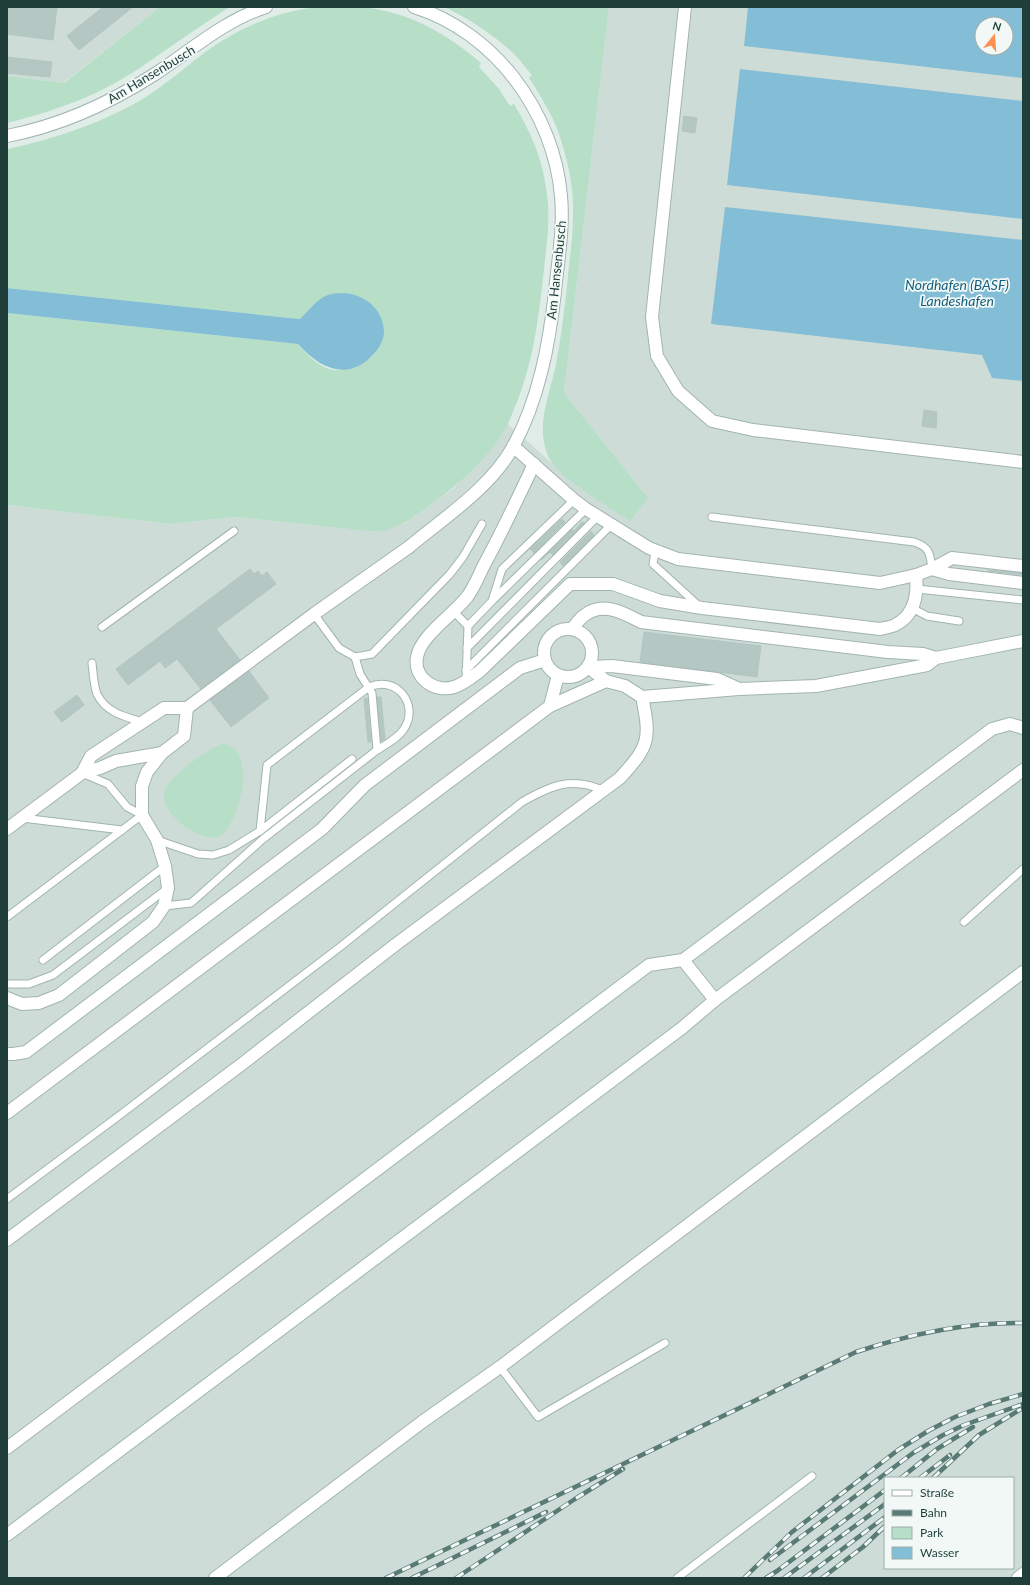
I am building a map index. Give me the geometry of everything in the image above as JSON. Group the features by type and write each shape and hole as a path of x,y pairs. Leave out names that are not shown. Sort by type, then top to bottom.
{"street":[{"name":"Am Hansenbusch","path":"7,136 57,122 95,107 136,86 230,23 266,7"},
{"name":"Am Hansenbusch","path":"187,708 314,614 409,547 480,488 493,475 513,446 534,396 546,357 562,226 558,173 552,151 541,123 531,104 508,70 498,59 483,45 463,31 444,20 414,7"},
{"path":"685,7 652,317 657,356 678,392 712,421 753,430 1023,462"},
{"path":"513,446 586,509 655,551 678,558 880,583 916,575 932,569 952,558 1023,566"},
{"path":"534,464 501,534 468,596 428,636 420,647 417,658 417,666 420,675 426,682 435,687 454,687 466,675 480,671 570,584 613,584 660,601 702,608 880,629 895,625 904,618 912,608 916,600 918,589 916,575"},
{"path":"932,569 949,574 1023,582"},
{"path":"572,629 585,614 598,609 611,609 641,622 888,652 923,654 936,658"},
{"path":"572,629 579,631 589,641 592,654 591,661 588,667 577,675 571,677 558,675 548,666 545,660 544,648 550,637 560,630 572,629"},
{"path":"588,667 606,681 625,686 642,697 739,689 816,686 927,665 936,658 1023,641"},
{"path":"7,1054 26,1052 322,829 365,785 520,668 545,660"},
{"path":"588,667 612,666 717,678 739,689"},
{"path":"550,706 558,675"},
{"path":"7,1113 550,706 606,681"},
{"path":"7,1240 242,1064 395,945 620,778 640,756 647,734 647,723 642,697"},
{"path":"7,998 22,1004 39,1003 59,995 153,922 164,906 168,888 165,866 157,840 142,815 142,786 147,772 162,753 184,736 187,708 164,708 91,756 82,773"},
{"path":"7,1448 648,964 683,960 992,729 1010,724 1023,728"},
{"path":"7,829 82,773 100,768 116,761 162,753"},
{"path":"7,1535 682,1028 715,1000 1023,770"},
{"path":"683,960 715,1000"},
{"path":"215,1578 422,1422 500,1367 1023,972"},
{"path":"1018,1578 1023,1574"}],"lane":[{"path":"492,601 502,570 574,500"},
{"path":"466,675 468,626 586,509"},
{"path":"467,648 598,516"},
{"path":"712,517 914,542 922,544 927,549 931,555 932,569"},
{"path":"314,614 339,648 355,657 372,654 450,574 463,558 482,524"},
{"path":"466,675 611,525"},
{"path":"102,627 234,531"},
{"path":"655,551 653,564 702,608"},
{"path":"918,589 1023,600"},
{"path":"912,608 927,616 959,621"},
{"path":"453,611 468,626"},
{"path":"355,657 360,674 372,693 377,750"},
{"path":"92,663 97,694 103,702 113,713 144,722"},
{"path":"164,906 191,903 263,839 377,750 396,738 405,728 409,716 405,696 396,688 387,684 376,684 369,687 268,765 260,831"},
{"path":"157,840 198,854 213,855 229,850 260,831 352,759"},
{"path":"7,917 142,815 127,808 108,784 82,773"},
{"path":"7,1198 120,1115 340,947 522,802 542,791 577,782 589,784 602,790"},
{"path":"22,818 122,830"},
{"path":"43,960 165,866"},
{"path":"964,922 1023,869"},
{"path":"7,984 29,984 53,975 168,888"},
{"path":"500,1367 538,1417 665,1343"},
{"path":"677,1578 812,1476"}],"shaded area":[{"path":"7,7 160,7 63,83 7,76"},
{"path":"609,7 1023,7 1023,1578 7,1578 7,505 170,524 235,517 379,532 405,523 453,489 485,455 508,424 582,490 648,498 564,393"}],"green space":[{"path":"160,7 230,7 152,60 112,85 61,107 7,123 7,76 64,83"},
{"path":"317,7 360,7 378,9 410,19 440,33 468,52 481,63 479,67 499,89 510,106 514,104 530,134 542,166 544,177 548,208 547,239 540,303 532,353 523,386 502,435 476,466 446,493 402,524 378,532 235,517 170,524 7,505 7,313 298,344 316,362 322,366 334,370 340,370 366,361 379,347 382,342 313,305 300,319 7,288 7,149 44,140 99,121 149,95 215,45 247,27 281,14"},
{"path":"444,7 609,7 564,393 648,498 630,521 573,483 554,465 548,456 544,444 543,421 561,335 573,223 571,182 567,161 558,131 545,104 529,78 532,75 518,58 482,28"},
{"path":"223,743 234,749 240,756 243,770 243,785 237,809 231,823 223,834 215,838 211,838 194,832 178,821 167,807 164,796 165,790 174,777 208,751"}],"water":[{"path":"748,7 1023,7 1023,78 744,46"},
{"path":"740,69 1023,101 1023,219 727,185"},
{"name":"Nordhafen (BASF) Landeshafen","path":"725,207 1023,240 1023,381 992,378 982,355 711,324"},
{"path":"7,288 300,319 320,299 328,295 347,293 356,295 372,305 378,312 382,321 384,334 381,344 377,350 363,363 353,368 343,370 334,369 315,360 298,344 7,313"}],"building":[{"path":"7,7 57,7 53,40 7,34"},
{"path":"103,7 133,7 79,50 67,36"},
{"path":"7,57 52,62 50,77 7,73"},
{"path":"684,116 697,118 695,133 682,131"},
{"path":"924,410 937,412 936,428 922,426"},
{"path":"562,519 565,522 534,553 530,549"},
{"path":"582,522 584,523 553,555 550,552 541,560 572,529 574,531"},
{"path":"591,531 594,535 563,566 560,562"},
{"path":"250,569 254,574 258,571 262,576 267,572 276,584 216,629 240,660 201,689 177,659 165,668 160,661 128,685 116,669"},
{"path":"988,571 1023,573 1023,575"},
{"path":"644,632 761,646 757,677 640,662"},
{"path":"249,671 269,698 231,727 210,700"},
{"path":"77,695 84,705 62,722 54,712"},
{"path":"377,697 381,697 385,739 381,741"},
{"path":"367,698 371,742 368,742 364,699"}],"railway":[{"path":"386,1578 856,1352 938,1330 1001,1323 1023,1323"},
{"path":"744,1578 792,1532 898,1450 928,1431 955,1417 989,1404 1023,1394"},
{"path":"770,1560 913,1453 943,1435 964,1425 1023,1404"},
{"path":"934,1477 979,1435 1021,1409"},
{"path":"902,1477 937,1449 973,1427"},
{"path":"921,1477 950,1455"},
{"path":"456,1578 623,1469"},
{"path":"766,1578 884,1491"},
{"path":"784,1578 884,1505"},
{"path":"412,1578 546,1512"},
{"path":"804,1578 884,1518"},
{"path":"822,1578 863,1547 884,1527"}]}
